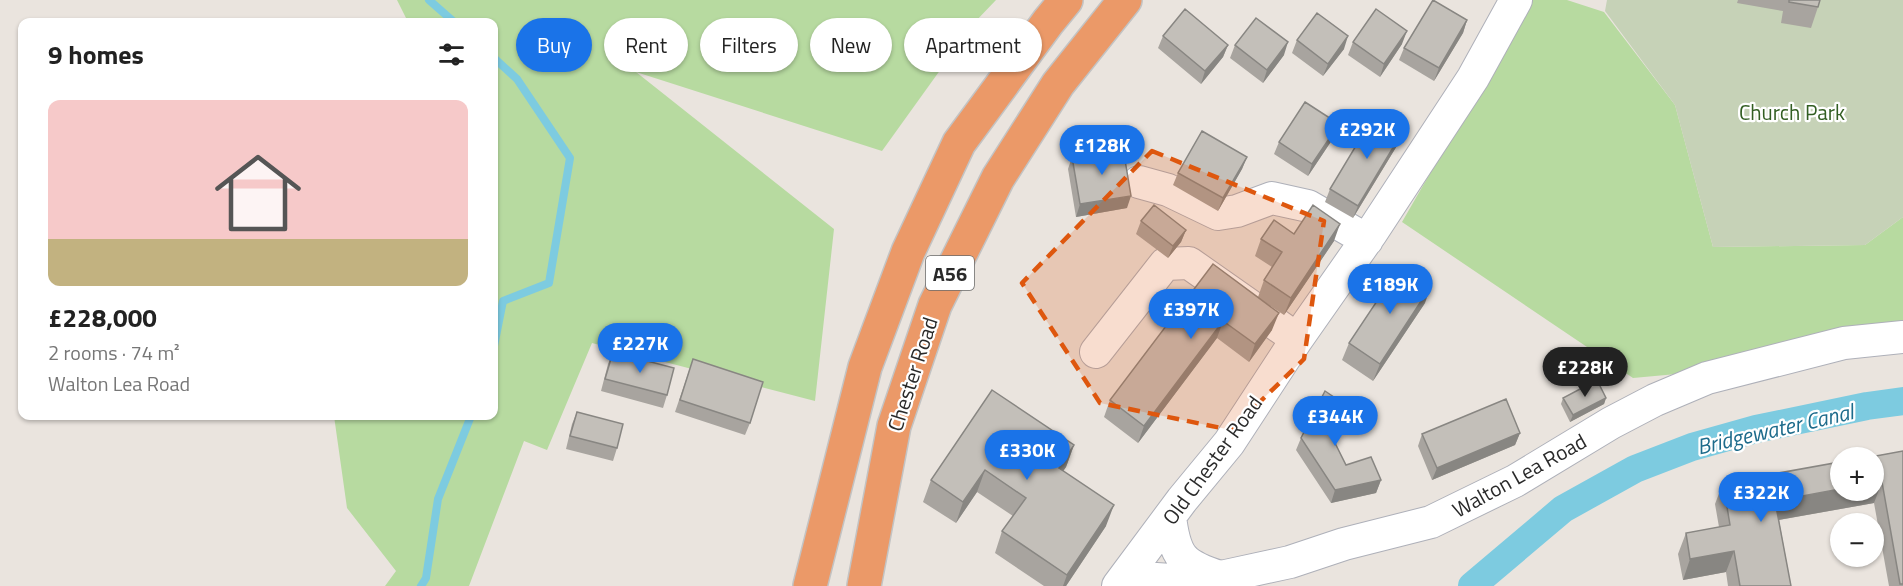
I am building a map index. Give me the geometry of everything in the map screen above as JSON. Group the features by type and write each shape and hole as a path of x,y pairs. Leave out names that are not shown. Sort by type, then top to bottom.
{"highway":[{"name":"Chester Road","path":"810,586 865,367 908,252 959,143 1066,0"},
{"name":"Chester Road","path":"864,586 894,426 934,305 998,178 1058,84 1125,0"}],"street":[{"name":"Old Chester Road","path":"1122,581 1229,443 1297,339 1367,240 1473,78 1516,0"},
{"path":"1139,182 1168,190 1218,214 1237,211 1272,198 1308,206 1367,240"},
{"path":"1096,352 1165,264 1189,263 1297,339"},
{"name":"Walton Lea Road","path":"1122,581 1222,582 1292,574 1344,544 1431,522 1515,481 1654,400 1707,378 1845,343 1903,337"},
{"path":"1170,517 1173,540 1182,558 1222,582"}],"highlighted area":[{"path":"1152,151 1324,221 1304,359 1231,430 1100,403 1022,283"}],"green space":[{"path":"397,0 996,0 979,18 904,18 904,72 939,72 882,151 636,72 834,229 815,401 592,343 547,450 524,441 469,586 385,586 396,571 347,508 335,420 498,420 498,18 406,18"},
{"path":"1530,0 1567,0 1604,12 1675,105 1713,247 1865,245 1903,217 1903,353 1633,378 1402,222"},
{"name":"Church Park","path":"1607,0 1903,0 1903,217 1865,245 1713,247 1675,105 1605,11"}],"building":[{"path":"1433,0 1467,20 1439,68 1404,48"},
{"path":"1789,0 1820,0 1818,7 1789,2"},
{"path":"1185,9 1228,45 1205,71 1163,36"},
{"path":"1376,9 1407,31 1384,64 1353,42"},
{"path":"1317,13 1348,36 1328,64 1297,40"},
{"path":"1256,18 1288,42 1267,70 1235,45"},
{"path":"1305,102 1339,124 1312,164 1279,142"},
{"path":"1375,114 1403,131 1358,206 1330,189"},
{"path":"1202,131 1247,157 1223,198 1178,173"},
{"path":"1123,148 1131,196 1080,204 1072,157"},
{"path":"1154,205 1186,230 1173,246 1141,221"},
{"path":"1313,205 1340,224 1291,298 1264,280 1282,252 1261,239 1274,220 1294,234"},
{"path":"1213,264 1279,313 1255,344 1223,321 1144,426 1110,400"},
{"path":"1401,265 1431,286 1380,364 1349,343"},
{"path":"613,352 674,368 667,395 605,379"},
{"path":"693,359 763,382 750,423 680,400"},
{"path":"1597,380 1606,398 1573,415 1563,398"},
{"path":"992,390 1074,445 1059,468 1114,505 1067,575 1002,531 1026,498 985,470 963,502 931,480"},
{"path":"1325,391 1347,406 1332,437 1346,465 1371,457 1381,480 1335,490 1301,438"},
{"path":"1506,399 1520,433 1437,468 1422,434"},
{"path":"577,412 623,424 617,448 570,436"},
{"path":"1903,451 1903,584 1900,584 1884,493 1884,454"},
{"path":"1830,464 1830,491 1775,501 1791,586 1740,586 1734,551 1690,559 1686,533 1730,525 1723,483"}],"waterway":[{"path":"429,0 449,18"},
{"path":"498,62 517,79 570,158 549,283 503,301 498,326"},
{"name":"Bridgewater Canal","path":"1472,586 1563,509 1635,469 1692,447 1756,429 1867,406 1903,401"},
{"path":"421,586 426,578 438,499 469,420"}]}
